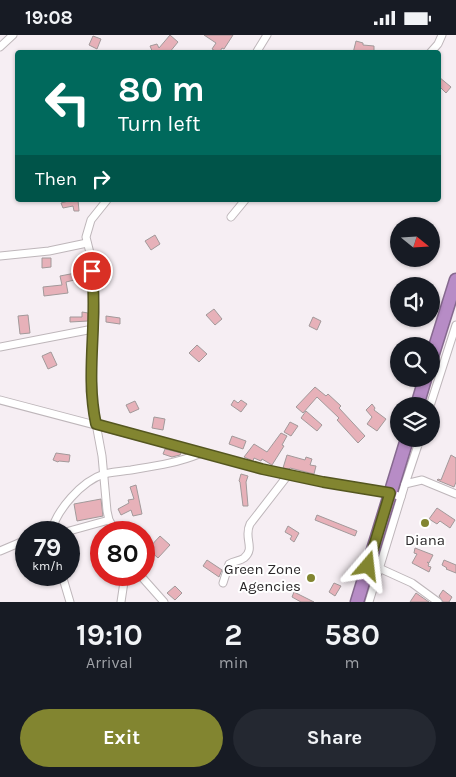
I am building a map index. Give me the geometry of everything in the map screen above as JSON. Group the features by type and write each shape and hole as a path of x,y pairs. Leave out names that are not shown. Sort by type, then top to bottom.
{"highway":[{"path":"438,337 456,280"},
{"path":"357,602 395,495 405,447"}],"street":[{"path":"1,35 1,46"},
{"path":"1,46 13,35"},
{"path":"258,50 267,35"},
{"path":"433,50 442,35"},
{"path":"80,528 109,520 90,391 95,313 90,253 86,237 91,220 105,202"},
{"path":"231,217 243,202"},
{"path":"0,255 48,251 87,243"},
{"path":"433,397 456,325"},
{"path":"0,347 93,329"},
{"path":"0,400 288,475 395,495"},
{"path":"369,602 379,568 395,495 405,484 417,447"},
{"path":"54,521 68,500 82,487 103,474 166,465 182,461 199,453"},
{"path":"222,583 230,564 243,559 250,549 246,533 250,524 288,475"},
{"path":"405,484 422,480 456,494"},
{"path":"0,551 15,545"},
{"path":"379,568 412,583 438,602"},
{"path":"65,586 70,602"},
{"path":"121,602 123,586"},
{"path":"150,586 164,602"}],"building":[{"path":"170,35 178,42 171,50 152,50 150,46 157,44 159,48"},
{"path":"204,35 233,35 224,49 212,49 216,43"},
{"path":"93,36 101,39 97,49 89,45"},
{"path":"356,41 363,43 363,45 374,46 374,50 354,50"},
{"path":"441,79 451,87 446,93 441,88"},
{"path":"78,202 79,211 74,211 73,206 63,208 61,203"},
{"path":"155,235 160,244 151,250 145,241"},
{"path":"42,258 51,258 51,267 42,268"},
{"path":"86,271 87,277 66,282 68,293 44,296 43,287 62,285 60,276"},
{"path":"214,309 222,319 215,325 206,315"},
{"path":"82,312 88,313 88,321 70,322 70,317 82,317"},
{"path":"28,315 30,333 20,334 18,316"},
{"path":"106,316 120,318 120,324 106,322"},
{"path":"313,317 321,321 317,330 309,326"},
{"path":"197,345 207,354 199,362 189,353"},
{"path":"51,352 57,365 48,369 42,356"},
{"path":"315,387 326,396 328,394 341,406 339,408 365,436 358,443 337,420 339,418 317,397 303,413 296,407"},
{"path":"234,400 238,403 241,400 247,404 241,412 231,405"},
{"path":"135,401 139,409 130,413 126,405"},
{"path":"372,404 375,408 374,410 386,419 377,431 367,424 372,417 366,410"},
{"path":"306,411 322,425 317,431 301,418"},
{"path":"154,417 165,419 163,430 152,428"},
{"path":"290,422 298,426 291,436 284,432"},
{"path":"281,433 287,436 282,445 284,446 272,465 262,459 261,461 254,458 253,461 244,457 254,444 267,452"},
{"path":"232,436 246,441 243,449 229,444"},
{"path":"165,449 181,453 172,457 163,454"},
{"path":"56,453 70,455 69,462 53,460"},
{"path":"287,455 305,460 306,457 312,459 310,465 316,466 314,474 283,468"},
{"path":"451,455 456,458 456,482 454,487 437,480 441,480"},
{"path":"241,474 248,476 246,482 248,506 243,506 239,481"},
{"path":"136,485 142,514 133,516 131,510 121,515 118,509 129,503 128,500 134,499 130,487"},
{"path":"101,499 103,516 77,521 74,504"},
{"path":"437,508 455,520 450,528 440,521 437,524 429,519"},
{"path":"317,515 357,531 355,536 315,520"},
{"path":"288,526 299,533 294,542 290,539 292,536 285,532"},
{"path":"160,536 170,545 158,558 155,555 155,541"},
{"path":"415,548 433,555 429,563 427,562 428,566 431,567 429,572 412,563 417,554 414,553"},
{"path":"207,560 222,570 219,577 203,566"},
{"path":"444,560 456,565 456,573 442,565"},
{"path":"334,583 341,586 335,596 329,592"},
{"path":"175,586 182,593 175,600 167,593"},
{"path":"443,590 452,597 449,602 443,602 439,596"},
{"path":"294,592 314,602 301,602 292,597"},
{"path":"416,593 429,602 410,602"}],"place":[{"name":"Diana","path":"425,523"},
{"name":"Green Zone Agencies","path":"311,578"}],"route":[{"path":"92,271 95,313 92,335 90,391 96,424 262,469 323,482 390,493 368,566"}]}
